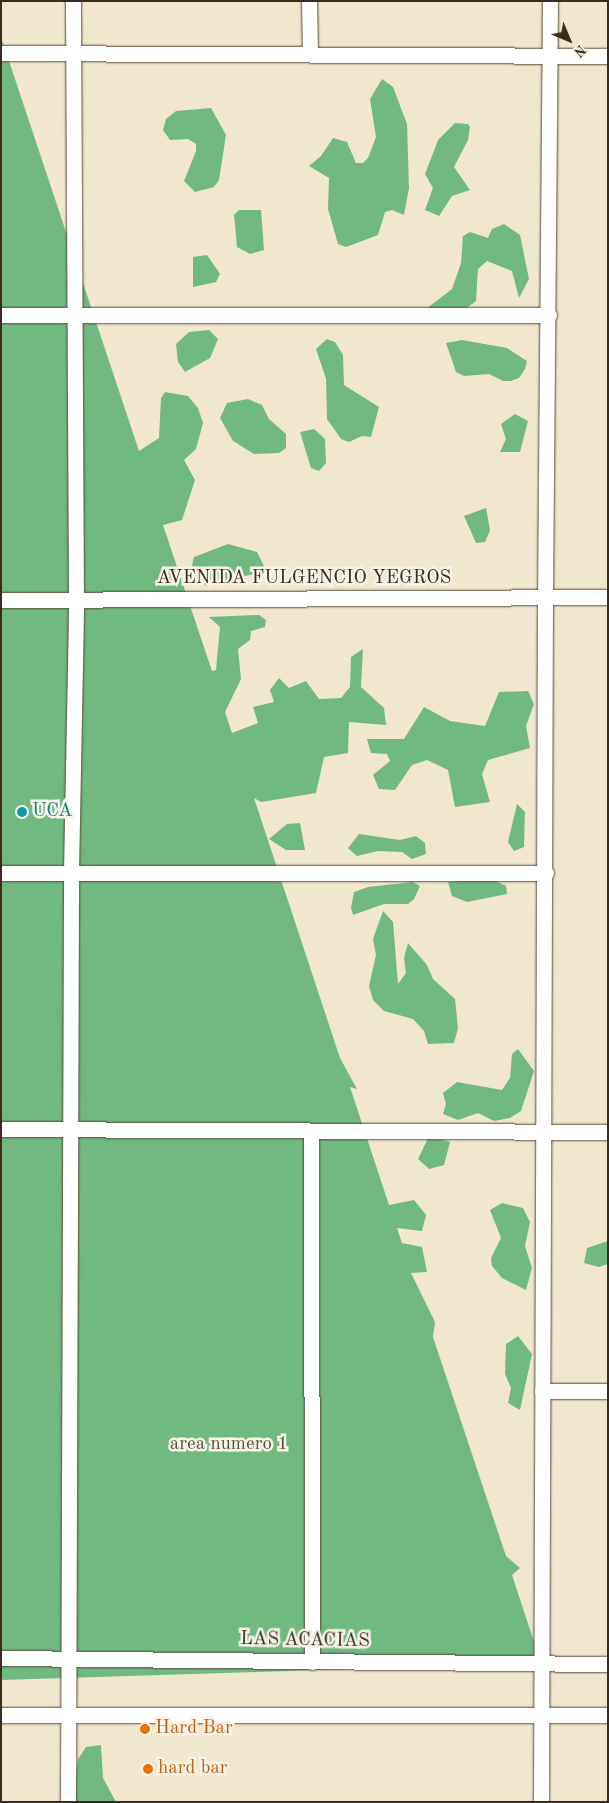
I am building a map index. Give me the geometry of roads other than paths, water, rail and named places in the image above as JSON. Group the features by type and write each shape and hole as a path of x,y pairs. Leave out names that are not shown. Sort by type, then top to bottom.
{"street":[{"path":"68,1802 70,873 76,601 72,315 73,1"},
{"path":"310,1 310,54"},
{"path":"541,1802 546,873 544,598 550,1"},
{"path":"1,53 608,56"},
{"path":"1,315 548,315"},
{"name":"AVENIDA FULGENCIO YEGROS","path":"1,600 608,597"},
{"path":"1,873 546,873"},
{"path":"1,1129 608,1132"},
{"path":"312,1131 312,1662"},
{"path":"542,1391 608,1391"},
{"name":"LAS ACACIAS","path":"1,1658 68,1657 312,1662 608,1664"},
{"path":"1,1715 67,1717 608,1715"}],"place":[{"name":"UCA","path":"22,812"},
{"name":"Hard Bar","path":"145,1729"},
{"name":"hard bar","path":"148,1769"}],"park label":[{"name":"area numero 1","path":"229,1445"}]}
